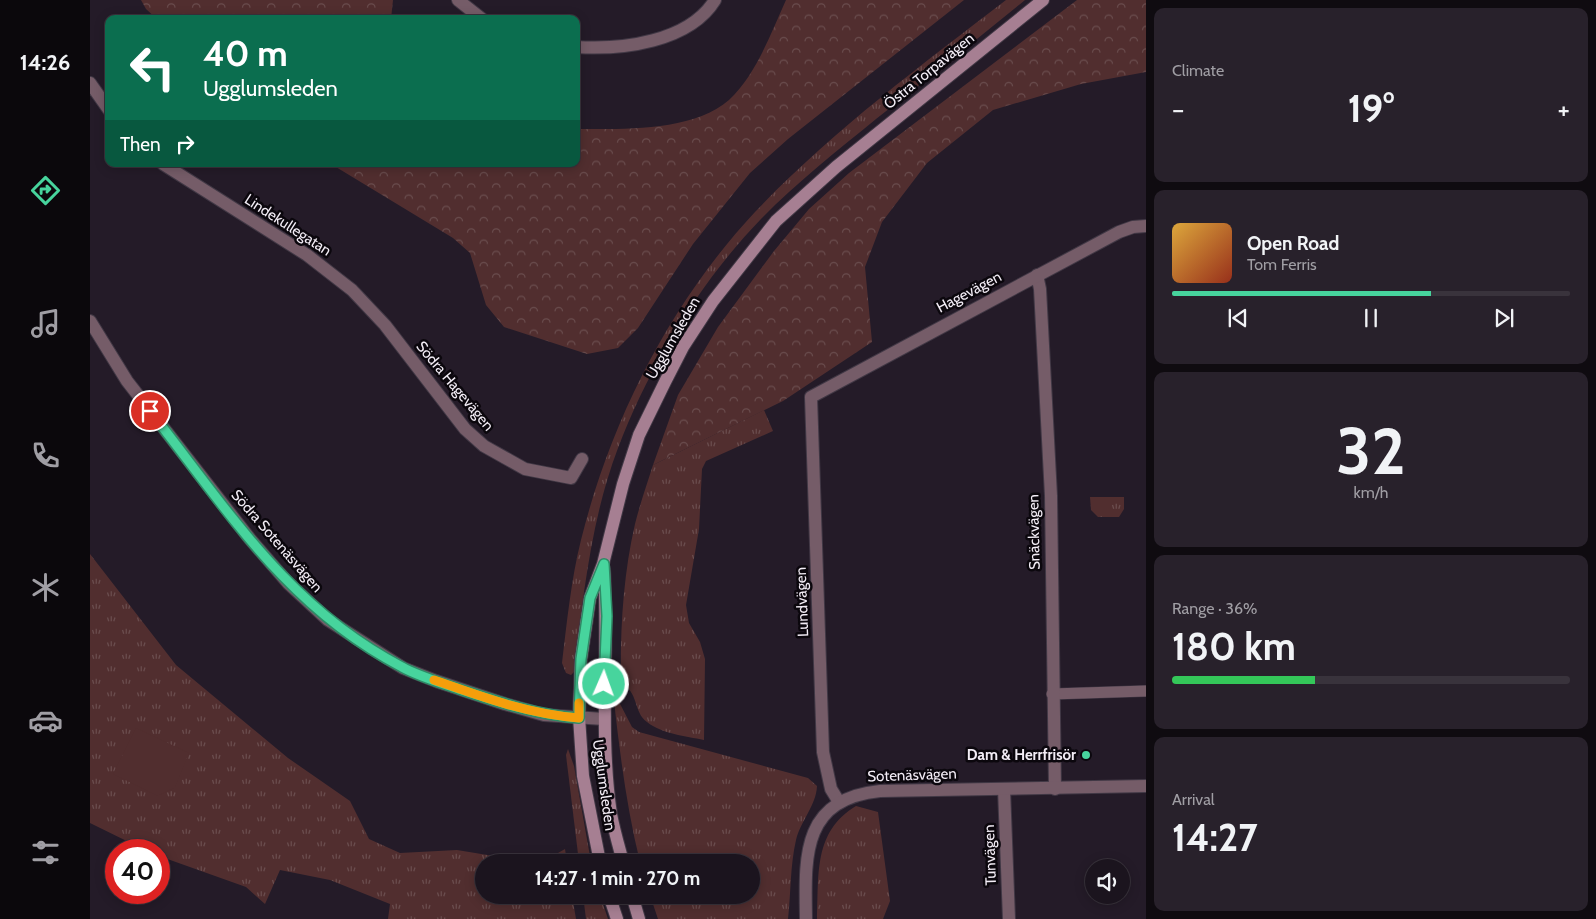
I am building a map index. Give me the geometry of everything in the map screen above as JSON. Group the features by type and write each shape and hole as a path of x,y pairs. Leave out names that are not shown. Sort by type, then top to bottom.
{"street":[{"path":"458,0 477,15"},
{"path":"580,47 632,44 669,34 700,18 716,0"},
{"name":"Östra Torpavägen","path":"836,167 1043,0"},
{"path":"90,83 105,104"},
{"name":"Lindekullegatan","path":"168,167 333,274 352,290 385,325"},
{"name":"Ugglumsleden","path":"598,854 583,776 579,718 581,659 590,598 604,564 623,484 639,435 683,347 713,301 776,221 836,167"},
{"name":"Hagevägen","path":"811,397 1118,232 1133,227 1146,226"},
{"name":"Snäckvägen","path":"1037,275 1040,289 1051,496 1054,789"},
{"name":"Södra Hagevägen","path":"385,325 465,429 484,446 526,469 571,478 582,459"},
{"name":"Södra Sotenäsvägen","path":"91,327 150,411 250,539 310,605 344,632 403,668 522,709 544,714 604,719"},
{"name":"Lundvägen","path":"811,397 824,752 831,790 839,802"},
{"name":"Ugglumsleden","path":"604,564 607,616 604,719 612,814 621,854"},
{"name":"Sotenäsvägen","path":"806,919 806,876 809,844 824,816 839,802 866,792 880,791 1146,786"},
{"name":"Tunvägen","path":"1004,789 1009,919"},
{"path":"612,904 618,919"},
{"path":"635,904 639,919"}],"lane":[{"path":"1052,694 1146,691"}],"green space":[{"path":"141,0 393,0 391,15 153,15 146,9"},
{"path":"786,0 964,0 788,139 750,173 693,244 638,328 618,348 587,354 504,327 486,305 470,253 453,238 336,167 580,167 580,129 656,126 696,118 714,110 729,100 739,90 755,66"},
{"path":"1006,0 1025,0 876,119 788,193 738,244 717,270 678,326 645,386 618,448 609,475 589,558 574,672 571,675 566,673 562,663 572,586 581,540 594,495 609,451 647,365 696,285 724,247 755,212 814,155 876,101"},
{"path":"1077,0 1146,0 1146,72 1081,84 993,110 927,163 882,222 865,267 872,342 783,401 653,465 678,395 718,327 774,251 809,209 849,173"},
{"path":"764,410 773,431 706,461 702,469 699,529 686,605 689,623 700,642 705,659 704,740 667,732 653,726 643,718 631,691 621,684 621,644 625,584 631,544 641,502 653,465"},
{"path":"1090,497 1124,497 1124,509 1119,517 1098,517 1091,510"},
{"path":"90,554 176,665 288,758 350,801 369,839 400,853 457,850 481,854 475,854 475,904 574,904 576,919 388,919 390,904 330,880 280,870 265,904 246,887 170,860 170,839 123,839 90,823"},
{"path":"618,700 632,727 639,732 808,778 817,786 814,800 796,840 788,919 658,919 653,904 760,904 760,854 638,854 621,762 614,701"},
{"path":"136,728 189,753 175,787 158,796 113,774"},
{"path":"568,749 574,766 590,854 578,854 566,755"},
{"path":"856,806 878,812 890,901 883,919 817,919 819,871 825,842 832,828"},
{"path":"565,849 566,854 556,854"},
{"path":"584,904 603,904 608,919 586,919"}],"slow traffic":[{"path":"434,680 505,704 544,714 579,718 579,703"}],"place":[{"name":"Dam & Herrfrisör","path":"1086,755"}],"route":[{"path":"150,411 250,539 310,605 344,632 403,668 489,699 544,714 579,718 581,659 590,598 604,564 607,616 604,684"}]}
